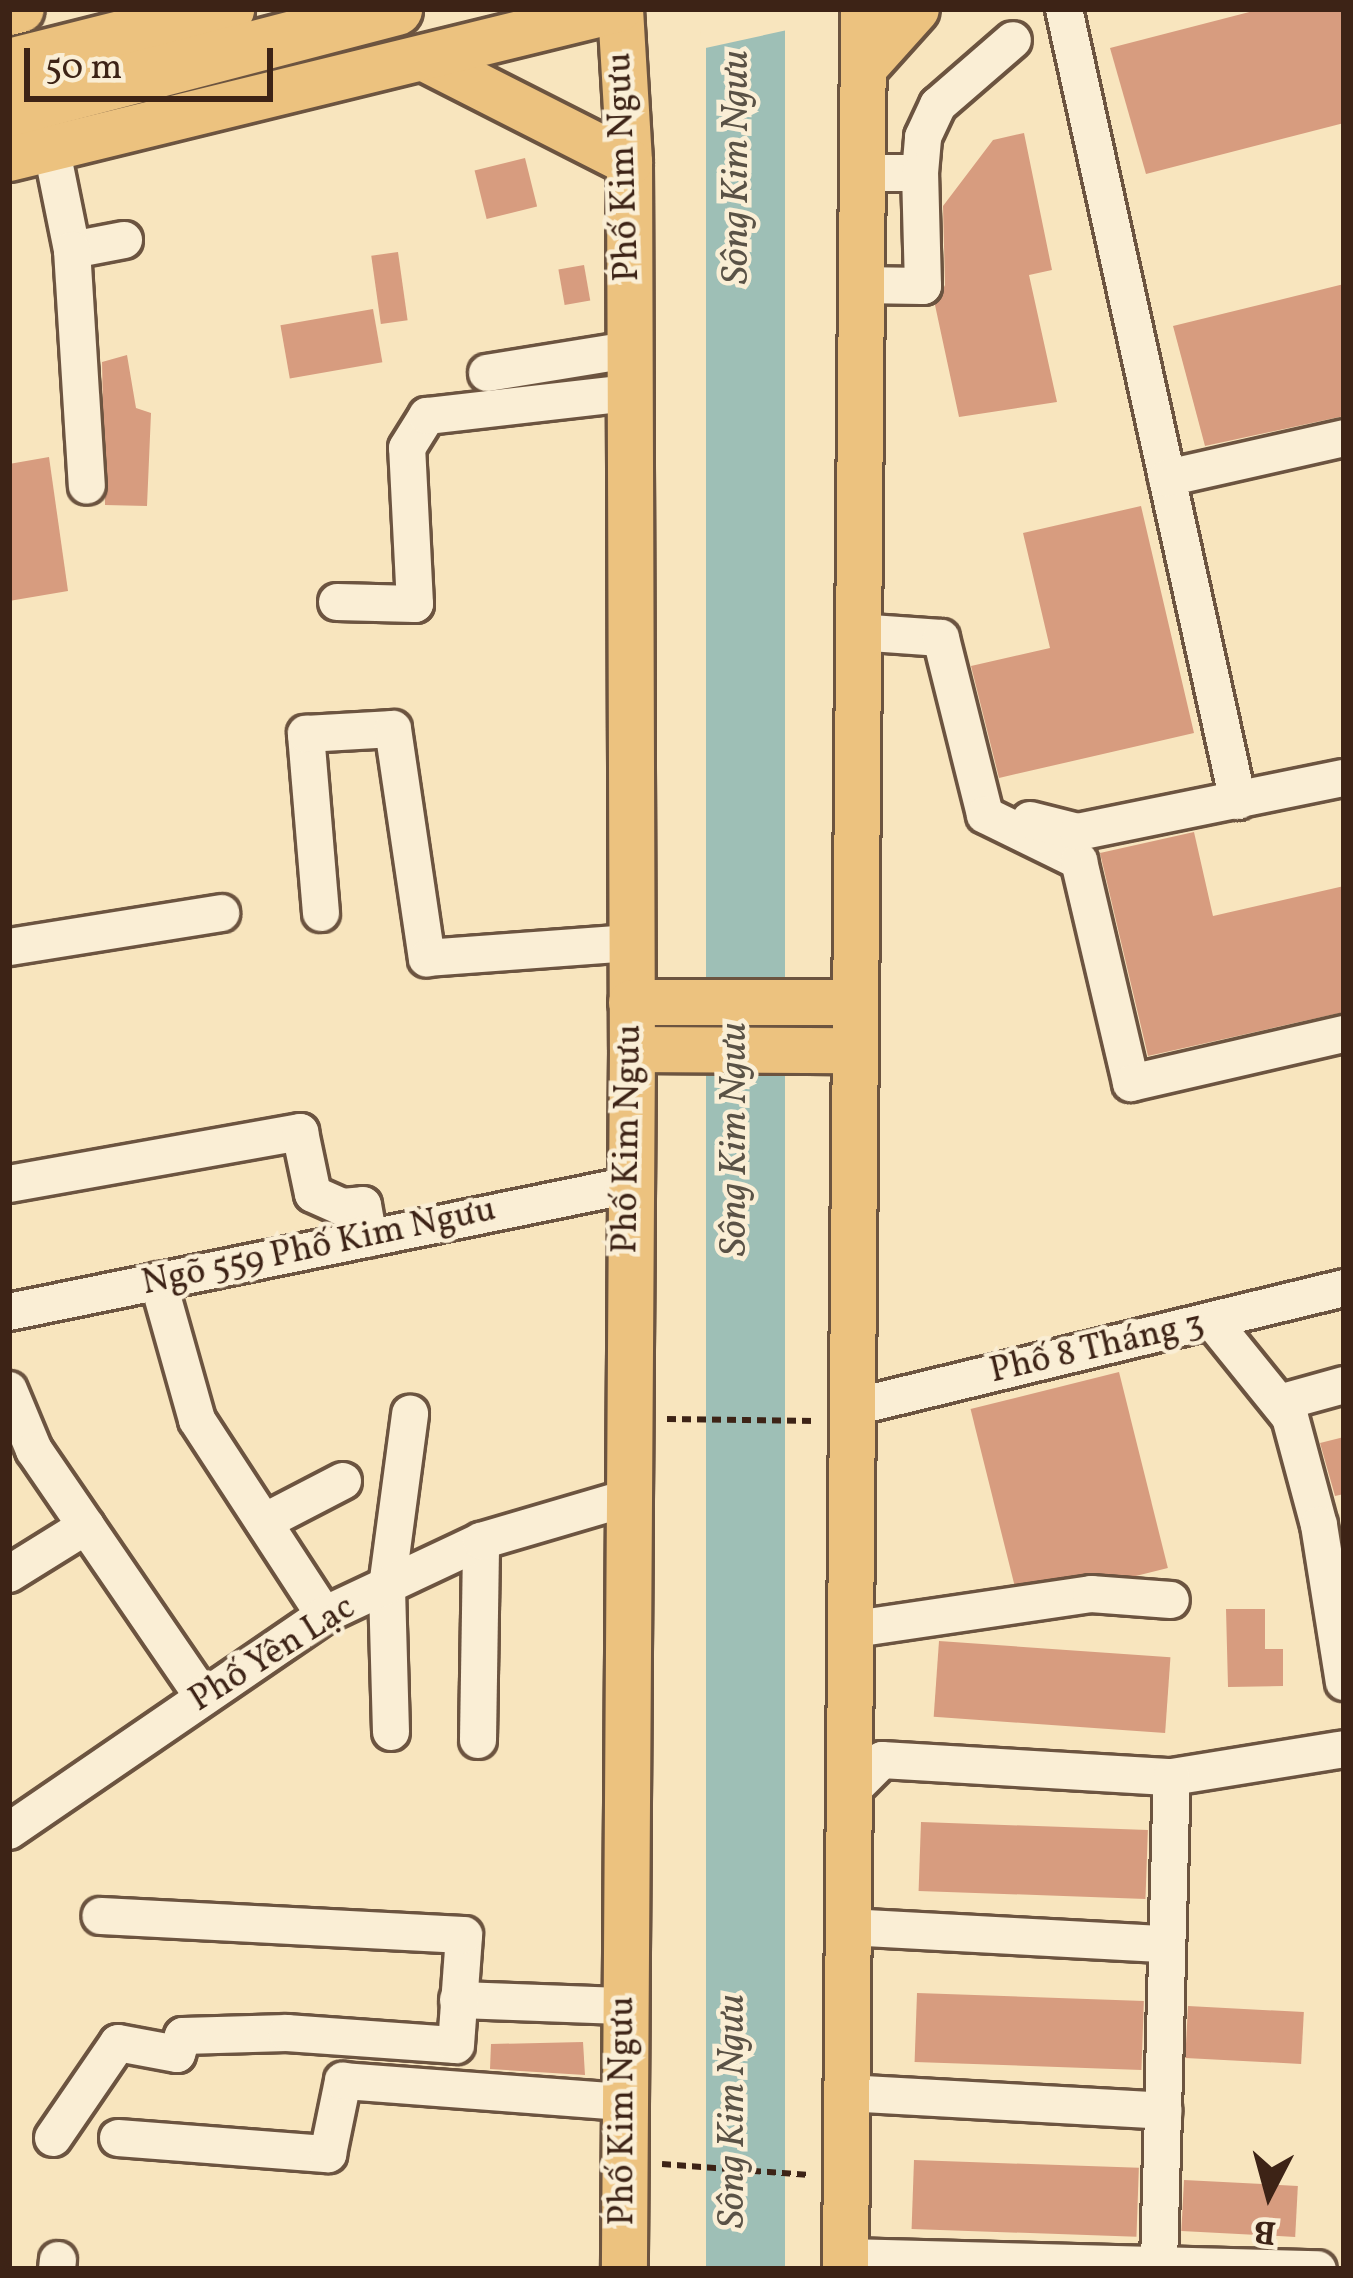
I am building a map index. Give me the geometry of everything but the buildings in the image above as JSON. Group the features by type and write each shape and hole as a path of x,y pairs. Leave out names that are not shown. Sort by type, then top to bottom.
{"highway":[{"path":"9,64 228,9"},
{"path":"9,110 396,9"}],"main road":[{"path":"9,12 20,9"},
{"path":"30,152 619,9"},
{"name":"Phố Kim Ngưu","path":"619,9 628,162 632,1048 624,2269"},
{"path":"845,2263 848,1630 833,1414 851,1002 863,9"},
{"path":"863,68 916,9"},
{"path":"424,58 628,162"},
{"path":"631,1003 851,1002"},
{"path":"632,1048 849,1050"}],"street":[{"path":"1077,12 1167,478 1238,801"},
{"path":"860,285 923,286 923,137 938,105 1013,40"},
{"path":"30,152 72,250 87,486"},
{"path":"862,173 920,173"},
{"path":"72,250 124,240"},
{"path":"487,373 629,371"},
{"path":"337,602 415,604 407,448 427,416 629,371"},
{"path":"1167,478 1344,438"},
{"path":"857,632 941,638 988,818 1077,846 1238,801 1344,778"},
{"path":"321,913 306,734 393,729 427,958 629,943"},
{"path":"1077,846 1131,1083 1344,1034"},
{"path":"9,947 221,913"},
{"path":"9,1184 300,1132 313,1194 342,1207 363,1205 369,1238"},
{"name":"Ngõ 559 Phố Kim Ngưu","path":"9,1312 630,1185"},
{"path":"158,1281 197,1420 325,1616"},
{"name":"Phố 8 Tháng 3","path":"833,1414 1344,1288"},
{"path":"1214,1322 1290,1417 1332,1522 1343,1676"},
{"path":"1279,1403 1344,1385"},
{"path":"12,1406 86,1526 202,1697"},
{"path":"391,1732 387,1587 410,1414"},
{"path":"264,1522 343,1481"},
{"name":"Phố Yên Lạc","path":"9,1831 325,1616 481,1540 626,1498"},
{"path":"9,1574 86,1526"},
{"path":"478,1740 481,1540"},
{"path":"848,1630 1091,1594 1171,1600"},
{"path":"848,1794 882,1760 1172,1777 1344,1749"},
{"path":"1159,2264 1172,1777"},
{"path":"53,2138 118,2044 177,2054 183,2036 287,2033 456,2045 464,1935 100,1916"},
{"path":"847,1927 1166,1944"},
{"path":"458,2000 623,2006"},
{"path":"118,2138 328,2154 343,2081 624,2102"},
{"path":"846,2093 1163,2110"},
{"path":"845,2263 1318,2268"}],"path":[{"path":"680,1419 789,1420 833,1414"},
{"path":"658,2164 811,2175"}],"water":[{"name":"Sông Kim Ngưu","path":"706,9 785,9 785,2269 706,2269"}],"pier":[{"path":"700,9 792,9 792,29 701,49"}]}
